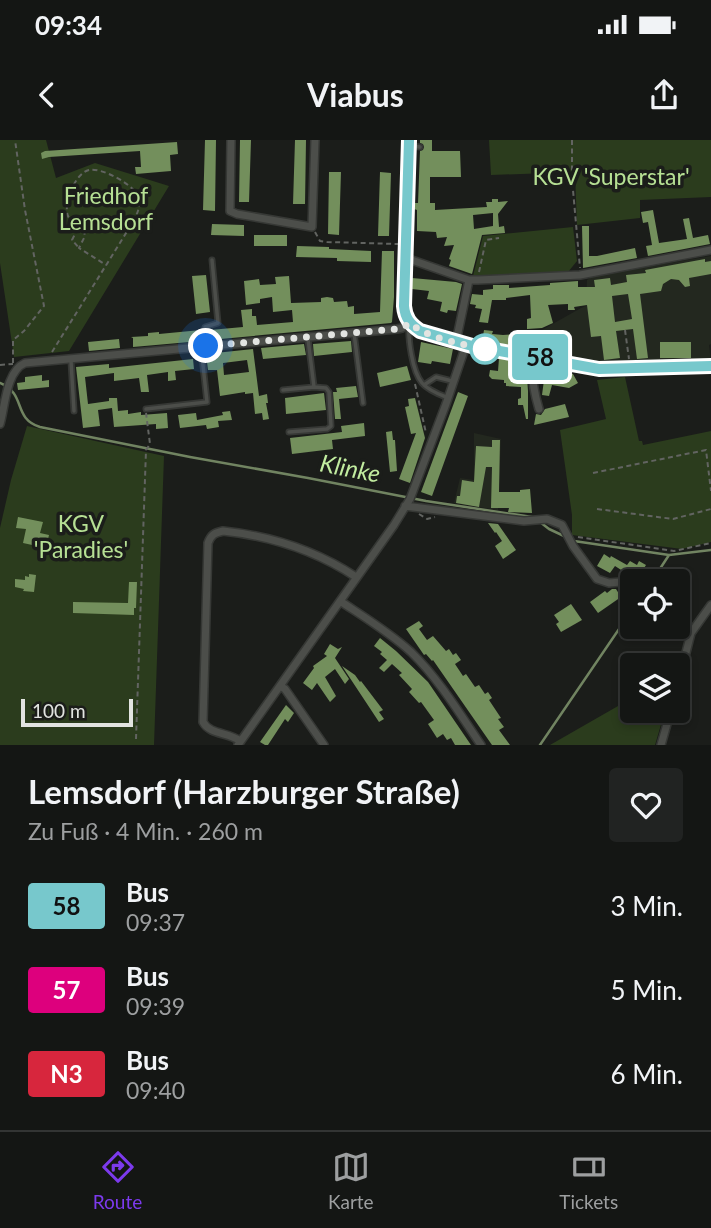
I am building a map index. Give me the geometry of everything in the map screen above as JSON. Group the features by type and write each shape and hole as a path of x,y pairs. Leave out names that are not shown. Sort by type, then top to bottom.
{"street":[{"path":"231,140 229,211 312,227 315,140"},
{"path":"412,144 404,306 410,323 420,331 461,343 599,369 711,366"},
{"path":"406,258 469,280 478,280 580,275 711,250"},
{"path":"356,577 337,564 270,538 223,531 215,532 210,537 202,722 206,729 233,736 239,743 340,601 408,501 454,381 469,280"},
{"path":"0,424 6,403 6,388 17,368 25,363 400,329 410,323"},
{"path":"533,356 534,391 539,409"},
{"path":"408,501 482,517 530,521 547,519 562,525 573,546 597,579 609,583 620,582"},
{"path":"340,601 383,629 412,653 442,689 481,745"},
{"path":"686,653 691,633 711,605"},
{"path":"280,686 324,745"},
{"path":"661,745 667,723"}],"lane":[{"path":"146,408 207,402 205,327 218,323 212,260"},
{"path":"410,323 408,337 417,372 424,385 449,398"},
{"path":"354,333 363,403"},
{"path":"308,337 314,387"},
{"path":"71,359 74,411"},
{"path":"424,385 436,377 454,381"},
{"path":"283,390 314,387 326,388 329,392 331,426 327,429 289,432"}],"path":[{"path":"13,364 13,340 44,306 25,210 15,140"},
{"path":"572,140 580,275"},
{"path":"47,361 137,215 139,201 133,190 119,179 93,169 81,173 67,204 70,221 85,230 79,248"},
{"path":"79,227 72,240 79,248 106,265"},
{"path":"312,227 320,240 327,242 407,244"},
{"path":"478,280 486,240 499,237"},
{"path":"625,330 628,354"},
{"path":"413,374 427,439 432,442"},
{"path":"135,739 146,450 150,444 146,408"},
{"path":"593,474 706,450 711,491"},
{"path":"597,509 674,519 711,509"},
{"path":"569,536 674,551 711,543"}],"shaded area":[{"path":"711,256 711,361 605,362 582,360 533,346 533,335 586,306 587,280 593,276"},
{"path":"474,433 501,439 498,510 454,503 460,478 474,480"}],"green space":[{"name":"Friedhof Lemsdorf","path":"0,140 46,140 56,178 95,163 169,186 69,351 14,357 0,263"},
{"name":"KGV 'Superstar'","path":"489,140 711,140 711,197 640,200 640,218 577,225 575,172 491,175"},
{"path":"573,227 577,261 568,272 473,276 483,236"},
{"path":"625,377 639,441 642,441 643,445 711,431 711,542 682,549 572,535 572,515 560,430 606,419 597,380"},
{"name":"KGV 'Paradies'","path":"27,426 164,456 154,745 0,745 0,528"},
{"path":"620,705 620,723 661,723 655,745 550,745"}],"building":[{"path":"205,140 216,140 215,211 203,210"},
{"path":"240,140 251,140 249,202 239,202"},
{"path":"295,140 306,140 305,204 293,204"},
{"path":"420,140 432,140 432,151 460,151 461,177 430,177 430,203 435,203 435,210 487,207 486,202 492,202 492,199 498,199 498,202 508,201 498,214 499,227 504,226 505,233 482,235 472,274 449,266 454,245 444,246 447,237 437,238 436,232 417,231 417,210 414,209 415,203 418,203 420,151 424,147","holes":["493,213 493,226 474,229 473,215"]},
{"path":"177,142 178,154 170,155 171,171 136,174 135,167 141,167 140,151 42,159 41,153 45,151"},
{"path":"329,172 341,172 339,235 328,234"},
{"path":"380,172 391,173 389,236 378,236"},
{"path":"653,210 659,243 687,239 683,219 689,218 693,238 708,235 710,244 648,256 646,246 652,245 648,222 643,223 641,212"},
{"path":"212,224 244,225 244,236 211,235"},
{"path":"582,226 589,226 589,256 635,248 637,258 583,268"},
{"path":"254,235 287,235 287,246 254,246"},
{"path":"297,246 371,251 371,262 296,257"},
{"path":"382,251 394,251 391,323 210,340 210,330 243,327 241,310 252,309 257,325 293,322 292,310 273,312 272,297 260,299 260,303 246,305 244,281 259,279 260,285 276,284 275,277 289,276 291,303 321,302 321,298 327,297 333,298 334,302 347,301 348,307 354,306 354,314 380,312"},
{"path":"705,259 705,262 711,261 711,274 689,278 690,286 685,287 679,280 671,279 663,284 661,291 640,294 648,358 637,359 633,329 616,331 620,358 604,360 601,336 591,337 587,305 568,310 568,304 548,305 553,323 542,328 527,329 527,319 531,318 530,295 492,300 488,323 479,322 482,309 470,304 472,294 483,295 483,290 493,289 493,285 509,285 509,288 578,281 578,287 595,287 594,280 610,278 611,285 627,282 626,275 646,273 645,270","holes":["628,294 632,319 615,322 612,296"]},
{"path":"206,275 210,312 196,314 192,276"},
{"path":"412,278 462,284 456,311 440,311 442,302 427,299 429,291 412,289"},
{"path":"201,330 201,341 133,347 131,337 148,336 148,333"},
{"path":"484,330 503,335 529,333 530,346 478,340 479,335 483,336"},
{"path":"119,339 120,348 89,351 88,342"},
{"path":"351,341 352,352 314,356 313,344"},
{"path":"421,342 453,349 450,364 418,362"},
{"path":"660,342 691,342 691,358 660,358"},
{"path":"304,344 306,355 263,359 261,348"},
{"path":"253,349 259,396 267,394 269,419 263,420 262,413 255,414 253,393 220,396 217,370 208,370 206,354","holes":["247,360 249,372 224,375 223,363"]},
{"path":"499,358 526,363 528,419 523,405 518,405 521,387 506,386 504,380 492,379 489,376 490,370 498,371"},
{"path":"193,359 194,369 175,371 176,380 168,381 168,372 147,375 149,392 141,392 139,378 114,381 114,373 85,377 88,404 117,398 118,411 128,410 128,414 167,413 168,428 156,429 156,424 114,427 112,408 98,410 100,426 83,428 76,367 109,364 109,368"},
{"path":"407,366 411,380 380,387 377,373"},
{"path":"554,370 573,374 578,383 569,388 552,385 549,396 542,395 544,380 547,380 549,373 554,374"},
{"path":"42,375 42,381 49,380 49,387 18,390 17,383 25,382 25,377"},
{"path":"356,386 358,397 339,399 341,419 335,419 333,392 337,392 336,388"},
{"path":"458,392 468,396 432,496 421,492"},
{"path":"324,393 326,410 286,414 285,398"},
{"path":"415,398 425,438 410,483 399,479 416,433 411,434 405,407 409,406 408,399"},
{"path":"565,404 569,417 534,425 536,414 541,415 545,409"},
{"path":"230,411 232,420 218,421 219,427 207,429 206,425 180,428 178,415 196,413 197,420"},
{"path":"364,423 365,436 332,440 333,449 292,454 290,438 342,432 341,426"},
{"path":"392,431 397,471 390,472 386,432"},
{"path":"492,440 500,440 499,492 530,489 532,513 508,512 509,508 491,508 492,467 486,467 479,507 456,503 457,496 460,496 462,480 474,482 476,446 492,447"},
{"path":"18,517 43,522 40,533 49,535 46,548 23,543 26,529 16,528"},
{"path":"488,523 498,524 516,550 503,559 495,546 502,541"},
{"path":"604,554 627,565 630,561 637,565 639,561 646,565 644,569 620,569 615,566 610,573 597,566"},
{"path":"29,574 36,575 34,592 15,587 15,579 25,580 25,576 29,577"},
{"path":"129,582 137,582 134,615 73,613 73,602 128,603"},
{"path":"616,589 620,598 598,613 590,602 605,591 607,593"},
{"path":"571,604 582,620 561,632 554,615"},
{"path":"419,621 423,626 419,629 427,640 433,636 446,651 449,649 453,655 456,653 461,660 455,664 463,676 466,674 475,687 479,685 485,694 488,692 492,698 489,700 504,727 499,730 510,745 492,745 433,660 424,655 406,629"},
{"path":"380,638 428,682 471,745 455,745 451,738 447,740 443,734 437,738 428,724 434,720 421,702 409,692 412,689 399,675 402,673 392,664 384,672 379,668 387,660 374,646"},
{"path":"330,644 338,649 342,647 335,658 349,679 345,684 335,669 325,677 336,696 330,702 317,683 312,690 303,683 313,666 327,656 324,654"},
{"path":"342,666 361,681 383,710 379,712 384,719 379,722"},
{"path":"286,705 294,713 288,722 285,719 268,745 260,742"}],"waterway":[{"name":"Klinke","path":"0,383 14,393 26,418 40,427 426,501 532,517"},
{"name":"Klinke","path":"540,522 564,536"},
{"name":"Klinke","path":"574,541 669,555 711,550"},
{"path":"660,569 669,555"},
{"path":"540,745 620,628"}],"bus line":[{"name":"58","path":"409,140 404,306 407,319 414,327 472,346 599,369 711,366"}],"route":[{"path":"206,346 397,329 410,323 420,331 485,349"}]}
